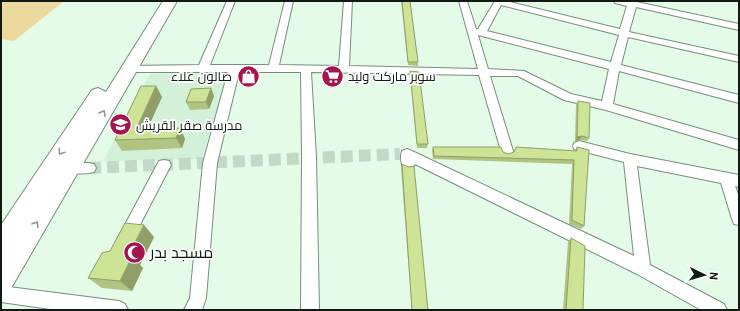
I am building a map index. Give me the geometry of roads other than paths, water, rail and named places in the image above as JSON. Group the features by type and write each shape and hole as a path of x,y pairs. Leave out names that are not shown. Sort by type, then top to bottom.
{"main road":[{"path":"3,274 7,249 158,1"},
{"path":"7,249 80,168 128,69 170,1"}],"street":[{"path":"203,68 231,1"},
{"path":"273,69 289,1"},
{"path":"344,69 348,1"},
{"path":"463,1 477,32 484,72 507,151"},
{"path":"477,32 499,1 623,33 739,59"},
{"path":"618,1 739,26"},
{"path":"607,106 623,33 632,3"},
{"path":"477,32 739,99"},
{"path":"128,69 344,69 513,73 526,75 558,93 580,103 607,106 739,146"},
{"path":"193,310 198,298 210,163 234,69"},
{"path":"306,69 309,158 310,310"},
{"path":"579,146 630,159 732,179 739,219"},
{"path":"425,152 405,157 643,269 708,308"},
{"path":"630,159 643,269"},
{"path":"119,249 164,165"},
{"path":"1,294 119,310"}],"tunnel":[{"path":"89,168 400,154"}],"place":[{"name":"صالون علاء","path":"248,76"},
{"name":"سوبر ماركت وليد","path":"333,76"},
{"name":"مدرسة صقر القريش","path":"121,125"},
{"name":"مسجد بدر","path":"134,252"}]}
